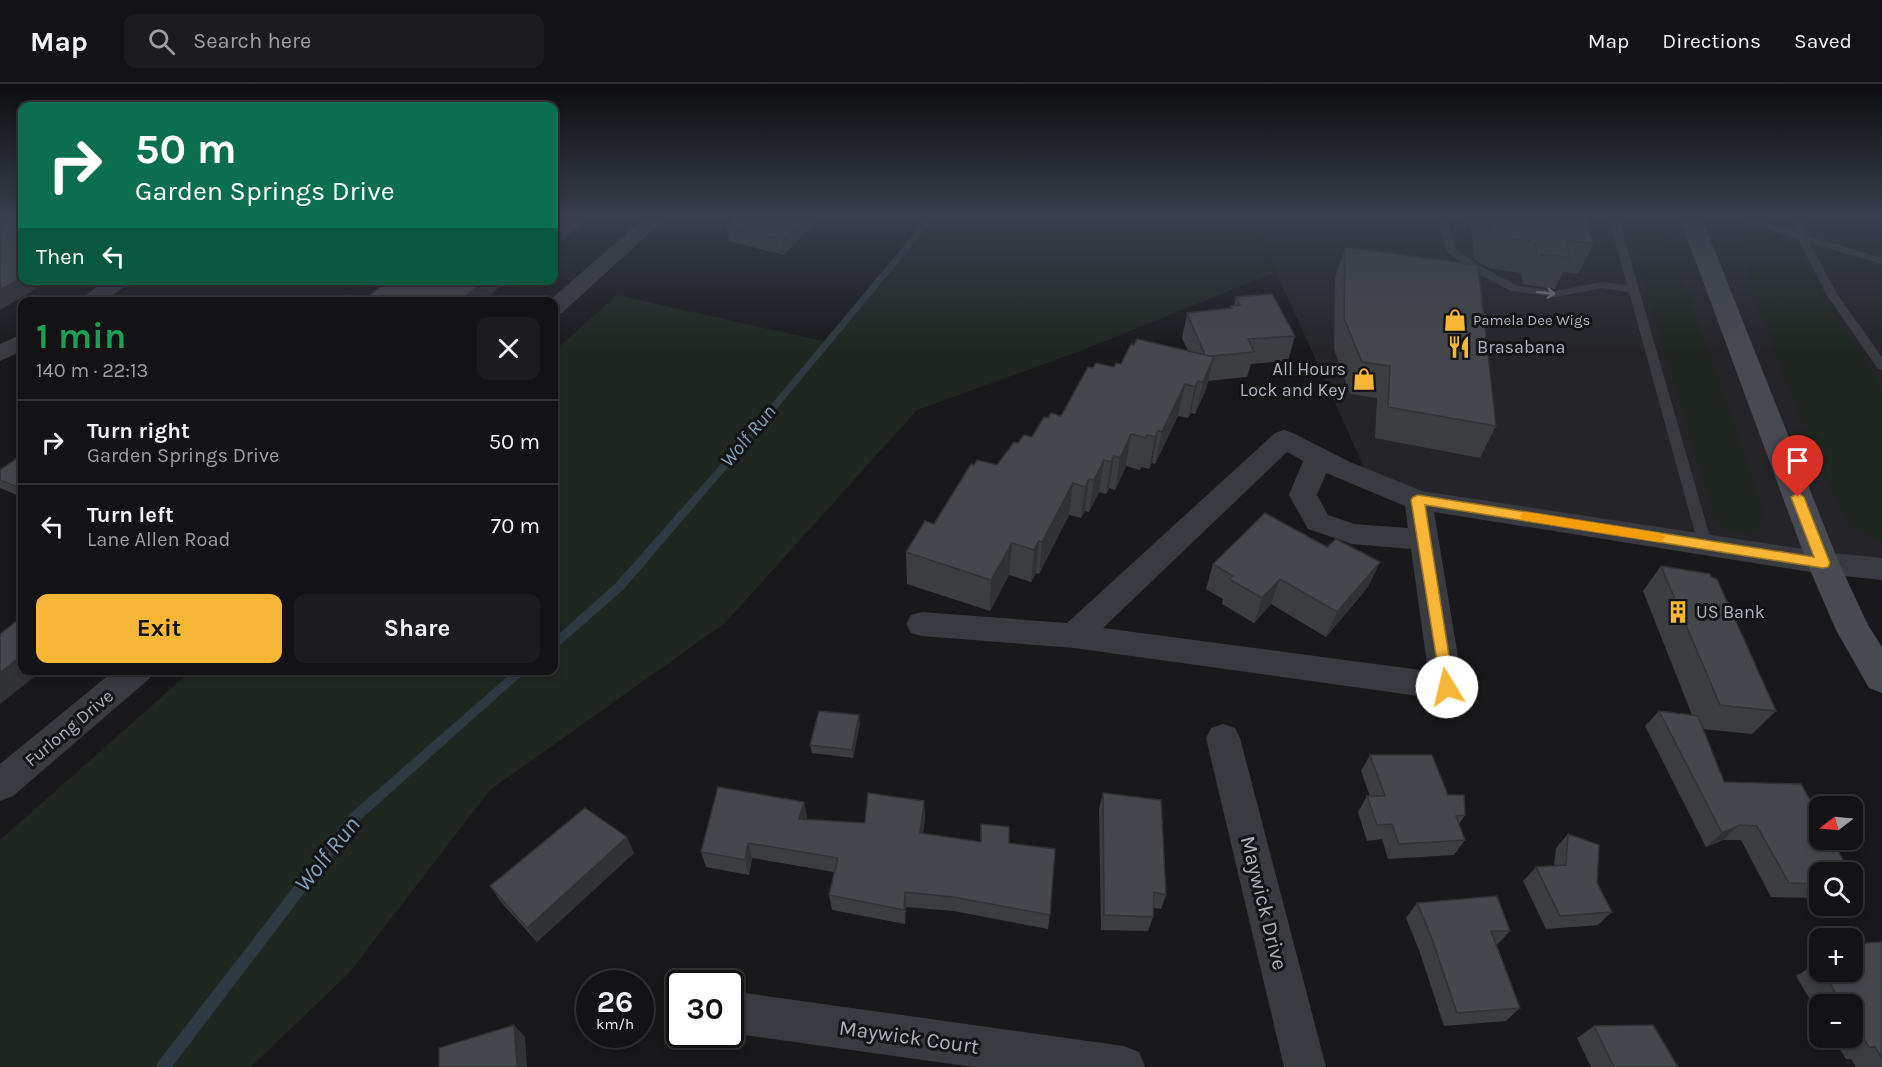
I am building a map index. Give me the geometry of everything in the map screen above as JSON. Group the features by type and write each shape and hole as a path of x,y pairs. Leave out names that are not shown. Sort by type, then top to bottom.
{"main road":[{"path":"1708,262 1823,563 1853,630 1882,678"}],"street":[{"path":"558,304 606,262"},
{"path":"96,297 114,285"},
{"path":"0,354 18,343"},
{"path":"1074,636 1284,439 1340,469 1418,500 1823,563 1882,569"},
{"path":"1318,458 1304,495 1318,522 1352,534 1424,540"},
{"path":"922,624 1074,636 1447,687 1418,500"},
{"name":"Furlong Drive","path":"0,785 132,675"},
{"name":"Maywick Drive","path":"1223,738 1305,1067"},
{"name":"Maywick Court","path":"744,1014 1124,1067"}],"lane":[{"path":"1467,262 1515,289 1555,294 1602,285 1634,289"},
{"path":"1626,262 1705,544"},
{"path":"1815,262 1838,304 1882,366"}],"shaded area":[{"path":"893,262 1271,262 1276,272 1083,350 917,410 725,623 490,790 349,973 251,1067 0,1067 0,840 186,675 558,675 558,347 617,295 827,342"},
{"path":"1272,262 1882,262 1882,569 1372,485"},
{"path":"1638,262 1676,262 1762,505 1761,527 1746,534 1723,527 1715,519"},
{"path":"1747,262 1803,262 1882,390 1882,543 1846,521 1820,467 1754,298"}],"building":[{"path":"0,262 18,262 18,279 0,290"},
{"path":"1345,262 1455,262 1478,265 1496,426 1388,407 1390,366 1362,362 1344,318"},
{"path":"383,285 479,285 465,297 368,297"},
{"path":"1272,294 1295,336 1248,339 1254,352 1205,355 1187,313 1232,308 1231,306 1240,305 1236,297"},
{"path":"1137,339 1214,357 1203,382 1198,381 1195,387 1185,384 1162,432 1158,431 1155,437 1147,435 1146,438 1131,434 1120,458 1114,456 1111,462 1104,460 1094,480 1089,479 1085,487 1073,483 1042,542 1039,541 1034,550 1012,543 991,580 906,552 925,521 934,524 971,464 974,465 977,460 997,465 1014,442 1018,443 1024,435 1032,437 1044,417 1048,418 1051,413 1061,416 1088,367 1093,368 1096,363 1114,367 1116,363 1121,364 1131,344 1134,345"},
{"path":"18,458 18,487 0,480 0,470"},
{"path":"1265,513 1327,547 1336,539 1380,562 1337,612 1280,579 1262,598 1229,579 1233,576 1213,564"},
{"path":"1661,566 1710,574 1711,577 1717,579 1776,711 1720,705"},
{"path":"18,620 18,658 0,673 0,634"},
{"path":"819,711 859,715 852,750 810,745"},
{"path":"1659,711 1698,716 1724,782 1801,784 1809,798 1809,850 1837,850 1844,862 1809,862 1809,884 1789,883 1757,826 1740,825 1722,833"},
{"path":"1370,755 1432,755 1448,795 1464,795 1465,815 1456,816 1465,840 1399,844 1392,824 1377,825 1367,796 1385,796"},
{"path":"718,787 804,802 799,819 865,823 868,793 924,801 920,833 981,842 981,824 1009,827 1009,843 1055,849 1050,915 953,897 905,892 904,910 829,895 838,858 748,843 745,860 701,852"},
{"path":"1103,793 1161,800 1166,895 1154,892 1153,917 1104,915"},
{"path":"585,808 627,837 527,928 490,886"},
{"path":"1568,834 1599,845 1597,883 1612,912 1560,916 1536,867 1566,865"},
{"path":"1497,896 1510,931 1491,931 1520,1008 1457,1013 1431,936 1417,903"},
{"path":"1882,942 1882,1058 1875,1047 1869,1047 1863,1037 1863,994 1836,994 1829,982 1863,982 1863,943"},
{"path":"514,1025 517,1067 439,1067 439,1048"},
{"path":"1653,1025 1678,1067 1614,1067 1594,1026"}],"waterway":[{"name":"Wolf Run","path":"558,640 620,586 737,451 894,262"},
{"name":"Wolf Run","path":"163,1067 354,818 517,675"}],"slow traffic":[{"path":"1526,517 1659,537"}],"place":[{"name":"Pamela Dee Wigs","path":"1455,320"},
{"name":"Brasabana","path":"1459,347"},
{"name":"All Hours Lock and Key","path":"1364,379"},
{"name":"US Bank","path":"1678,612"}],"route":[{"path":"1447,687 1418,500 1823,563 1798,497"}]}
